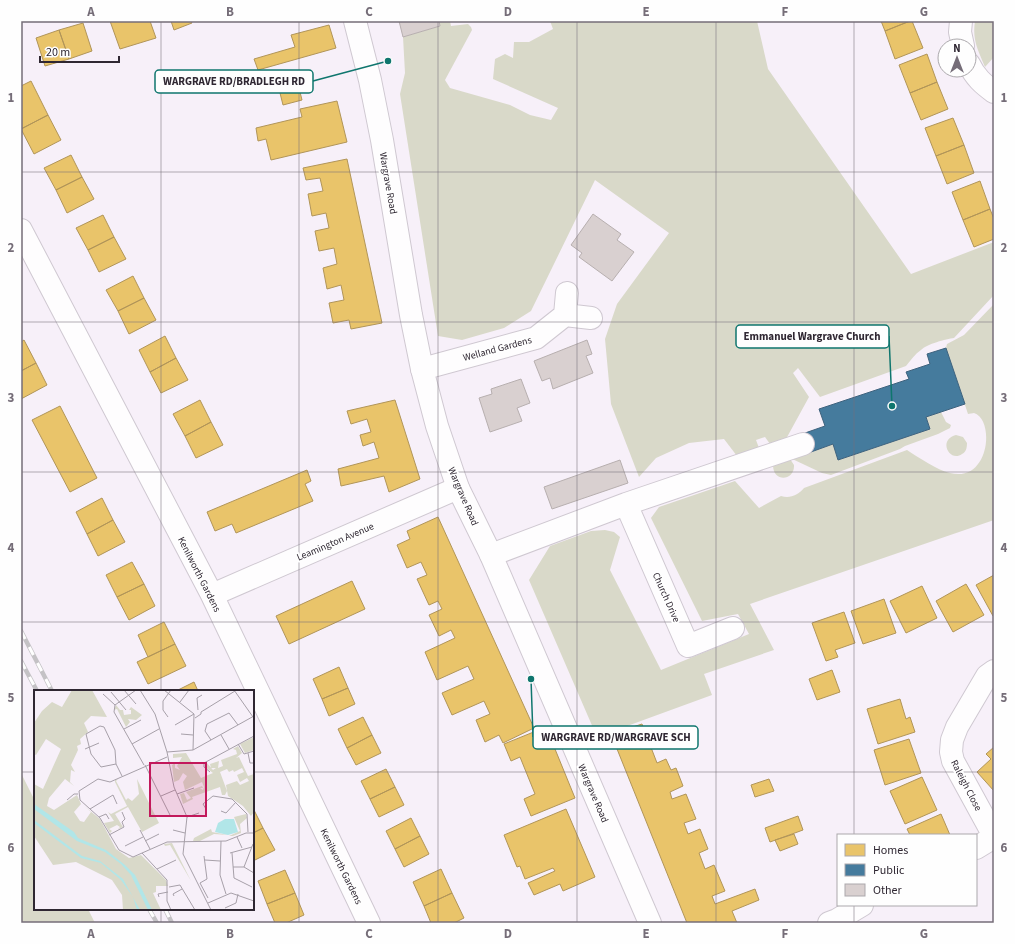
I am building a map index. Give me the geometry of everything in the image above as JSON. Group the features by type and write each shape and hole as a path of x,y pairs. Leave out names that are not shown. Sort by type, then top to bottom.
{"street":[{"name":"Wargrave Road","path":"355,21 370,80 382,140 422,369 437,426 458,488 491,554 650,923"},
{"path":"961,21 961,38"},
{"path":"977,77 991,90 994,109"},
{"name":"Kenilworth Gardens","path":"21,230 212,595 369,923"},
{"path":"567,293 565,315 591,318"},
{"name":"Welland Gardens","path":"422,369 536,338 565,315"},
{"path":"491,554 626,504 803,444"},
{"name":"Leamington Avenue","path":"212,595 458,488"},
{"name":"Church Drive","path":"626,504 688,646 733,628"},
{"name":"Raleigh Close","path":"977,847 994,837 953,761 951,752 952,740 957,728 987,676 994,671"},
{"path":"829,923 860,906"}],"green space":[{"path":"439,21 450,21 451,26 468,24 472,30 445,80 450,88 510,105 530,115 551,120 558,108 493,79 495,59 505,54 513,58 514,42 529,42 553,29 550,21 757,21 768,69 911,274 994,242 994,295 954,338 937,342 924,348 915,355 906,366 820,397 798,368 793,373 809,397 786,439 770,444 765,437 756,440 759,448 737,456 724,439 689,443 656,458 639,477 611,404 605,339 617,304 669,233 595,180 531,311 504,328 462,340 438,336 400,94 405,73 403,37 440,26"},
{"path":"975,21 994,21 994,57 985,67 978,50 974,28"},
{"path":"994,304 994,520 750,604 774,650 704,674 712,695 597,737 529,580 550,546 591,531 605,530 614,532 620,537 610,570 661,670 749,634 738,614 702,621 651,518 659,507 735,481 759,508 781,496 794,496 804,488 907,450 922,460 950,473 963,474 974,469 981,460 985,449 985,426 981,418 974,413 968,414 946,348 947,344 964,335"},
{"path":"941,412 946,422 951,425 950,428 831,475 822,473 788,457 810,447 812,452 833,444 838,460 930,429 926,417"},
{"path":"956,435 963,437 967,443 963,453 958,456 953,456 947,450 946,446 947,441"},
{"path":"790,459 794,465 791,474 784,478 776,475 773,465"},
{"path":"21,773 34,799 34,910 88,910 95,923 21,923"}],"building: Homes":[{"path":"110,21 150,21 156,38 120,49"},
{"path":"171,21 191,21 192,23 174,30"},
{"path":"881,21 910,21 885,31"},
{"path":"912,21 923,48 895,59 885,31"},
{"path":"83,23 92,51 69,59 59,30"},
{"path":"329,25 336,48 258,70 254,59 295,47 291,35"},
{"path":"59,30 69,59 45,66 36,38"},
{"path":"927,54 937,82 910,93 899,65"},
{"path":"296,76 302,100 283,105 277,81"},
{"path":"31,81 48,115 21,129 21,86"},
{"path":"937,82 948,109 921,120 910,93"},
{"path":"337,101 347,142 271,160 266,139 258,141 256,128 302,117 300,109"},
{"path":"48,115 61,140 34,154 21,129"},
{"path":"953,118 964,145 936,156 925,128"},
{"path":"964,145 974,173 947,184 936,156"},
{"path":"71,155 82,177 56,190 44,168"},
{"path":"347,159 382,323 351,329 349,320 333,323 329,303 344,300 341,285 327,289 323,268 337,264 334,248 319,251 315,231 329,228 326,213 312,216 308,194 323,191 320,178 306,180 303,168"},
{"path":"82,177 94,199 67,213 56,190"},
{"path":"980,181 990,209 963,220 952,192"},
{"path":"990,209 994,219 994,239 974,247 963,220"},
{"path":"103,215 114,237 88,250 76,228"},
{"path":"114,237 126,259 99,272 88,250"},
{"path":"133,276 144,298 118,311 106,290"},
{"path":"144,298 156,320 129,334 118,311"},
{"path":"165,336 176,358 150,372 139,350"},
{"path":"24,340 36,363 21,371 21,342"},
{"path":"176,358 188,380 161,393 150,372"},
{"path":"36,363 47,385 21,399 21,371"},
{"path":"200,400 211,422 185,436 173,414"},
{"path":"395,400 420,479 389,492 384,476 341,486 338,469 379,458 374,442 363,446 360,435 371,432 367,419 351,424 347,411"},
{"path":"60,406 97,478 70,492 32,420"},
{"path":"211,422 223,445 196,458 185,436"},
{"path":"307,470 311,481 305,484 313,501 236,533 232,524 215,531 207,512"},
{"path":"102,498 113,520 87,534 76,512"},
{"path":"438,517 534,728 503,743 499,735 485,742 476,720 490,714 484,701 452,715 442,693 474,679 468,666 437,680 425,652 455,638 451,630 439,636 429,615 442,609 438,601 429,605 417,579 427,575 421,562 407,568 397,545 410,539 407,531"},
{"path":"113,520 125,542 98,556 87,534"},
{"path":"132,562 144,584 117,597 106,575"},
{"path":"994,575 994,616 993,616 976,585"},
{"path":"352,581 365,609 289,644 276,616"},
{"path":"144,584 155,606 129,620 117,597"},
{"path":"966,584 984,615 953,632 936,601"},
{"path":"922,586 937,618 906,633 890,601"},
{"path":"884,599 896,633 863,644 851,611"},
{"path":"844,612 855,643 835,650 838,657 826,661 812,623"},
{"path":"164,622 175,644 148,657 138,635"},
{"path":"175,644 186,666 148,684 137,662"},
{"path":"339,667 348,688 322,699 313,679"},
{"path":"832,670 840,692 817,700 809,679"},
{"path":"194,682 198,690 178,690"},
{"path":"348,688 355,704 329,716 322,699"},
{"path":"900,699 906,719 910,717 915,732 878,744 867,709"},
{"path":"363,717 372,735 347,748 338,729"},
{"path":"642,724 657,763 666,759 671,770 676,768 683,786 670,792 672,799 686,794 696,819 684,823 688,834 700,829 708,849 699,853 705,869 714,865 725,891 712,896 715,904 755,889 759,900 732,911 737,923 687,923 611,734"},
{"path":"546,727 575,798 531,816 524,799 535,794 520,757 511,761 504,744"},
{"path":"372,735 381,753 356,765 347,748"},
{"path":"909,739 921,773 885,785 874,750"},
{"path":"994,747 994,791 977,772 991,759 986,754"},
{"path":"386,769 395,787 370,799 361,781"},
{"path":"922,777 937,810 905,824 890,791"},
{"path":"769,779 774,791 755,797 751,785"},
{"path":"395,787 404,805 379,817 370,799"},
{"path":"566,809 595,877 563,891 560,884 534,895 528,883 555,871 553,868 525,879 520,866 517,867 504,835"},
{"path":"254,810 263,828 254,832"},
{"path":"941,814 950,834 910,834 907,829"},
{"path":"798,816 803,830 770,842 765,828"},
{"path":"411,818 420,836 395,849 386,831"},
{"path":"263,828 275,850 254,860 254,832"},
{"path":"794,834 798,844 780,851 775,840"},
{"path":"420,836 429,854 404,867 395,849"},
{"path":"441,869 452,893 424,906 413,882"},
{"path":"285,870 295,893 267,904 258,881"},
{"path":"295,893 304,915 286,923 275,923 267,904"},
{"path":"452,893 464,918 454,923 431,923 424,906"}],"building: Public":[{"path":"946,348 965,404 926,417 930,429 838,460 833,444 811,452 805,433 825,426 819,409 909,379 906,372 930,364 927,354"}],"building: Other":[{"path":"399,21 439,21 440,26 403,37"},
{"path":"593,214 621,234 617,240 634,252 612,281 579,257 582,253 571,245"},
{"path":"587,340 592,354 586,356 593,373 553,389 550,378 542,381 534,361"},
{"path":"521,379 530,403 517,408 522,421 490,432 479,398 492,394 491,389"},
{"path":"620,460 628,483 552,509 544,487"}],"railway":[{"path":"21,631 51,690"},
{"path":"21,661 36,690"},
{"path":"150,910 157,923"},
{"path":"166,910 172,923"}],"place":[{"name":"WARGRAVE RD/BRADLEGH RD","path":"388,61"},
{"name":"Emmanuel Wargrave Church","path":"892,406"},
{"name":"WARGRAVE RD/WARGRAVE SCH","path":"531,679"}]}
